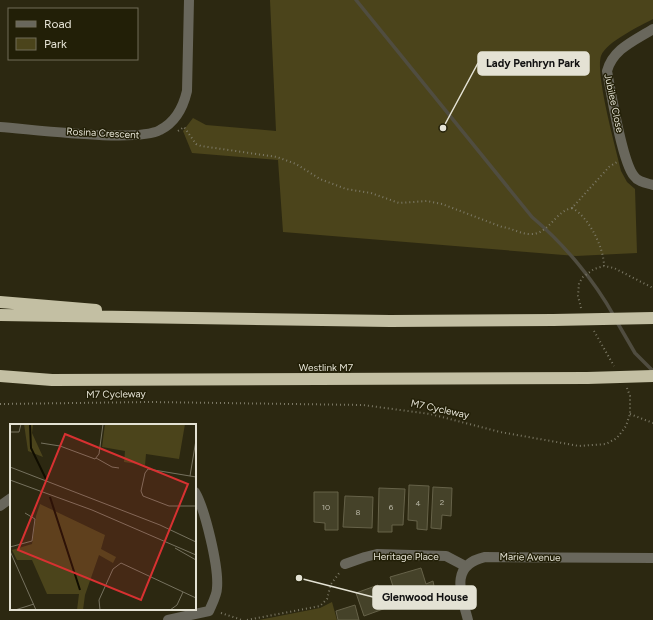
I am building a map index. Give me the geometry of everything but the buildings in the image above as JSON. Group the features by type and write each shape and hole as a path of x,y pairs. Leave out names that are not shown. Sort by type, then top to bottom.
{"highway":[{"path":"0,302 172,317"},
{"path":"0,315 390,322 653,318"},
{"name":"Westlink M7","path":"0,376 52,380 587,378 653,376"},
{"path":"0,380 52,380"}],"street":[{"name":"Rosina Crescent","path":"0,127 118,135 147,135 159,131 170,124 178,114 187,91 189,0"},
{"name":"Jubilee Close","path":"653,29 620,50 610,60 607,71 626,161 634,176 643,183 653,185"},
{"path":"168,620 209,611 217,588 215,564 200,501 196,494"},
{"path":"0,506 10,499"},
{"name":"Heritage Place","path":"345,564 377,554 446,556 465,566"},
{"name":"Marie Avenue","path":"465,566 472,561 485,557 653,558"},
{"path":"465,566 461,577 460,589 468,620"}],"path":[{"path":"170,124 179,132 184,127 196,144 201,146 277,157 296,164 320,179 346,189 370,193 398,203 427,201 442,204 502,227 512,228 529,234 543,231 567,209 572,208 609,167 615,163 626,161"},
{"path":"572,208 582,215 601,246 604,266"},
{"path":"584,312 580,306 578,289 583,277 589,272 604,266 614,268 653,288"},
{"path":"591,325 616,370"},
{"name":"M7 Cycleway","path":"0,404 150,402 363,405 430,414 500,432 579,446 606,444 616,438 626,426 630,414 630,396 624,383"},
{"path":"630,414 653,423"},
{"path":"248,620 320,606 327,599 331,584 345,564"},
{"path":"209,611 229,615 242,620"}],"green space":[{"path":"270,0 653,0 653,19 609,45 601,56 600,65 603,94 621,171 627,182 635,189 637,253 576,256 283,232 278,160 192,153 183,131 193,118 206,125 276,131"},
{"path":"332,602 337,620 259,620 320,608"}],"waterway":[{"path":"356,0 532,217 556,239 578,263 614,316"},
{"path":"617,322 635,353 653,371"}],"place":[{"name":"Lady Penhryn Park","path":"443,128"},
{"name":"Glenwood House","path":"299,578"}]}
